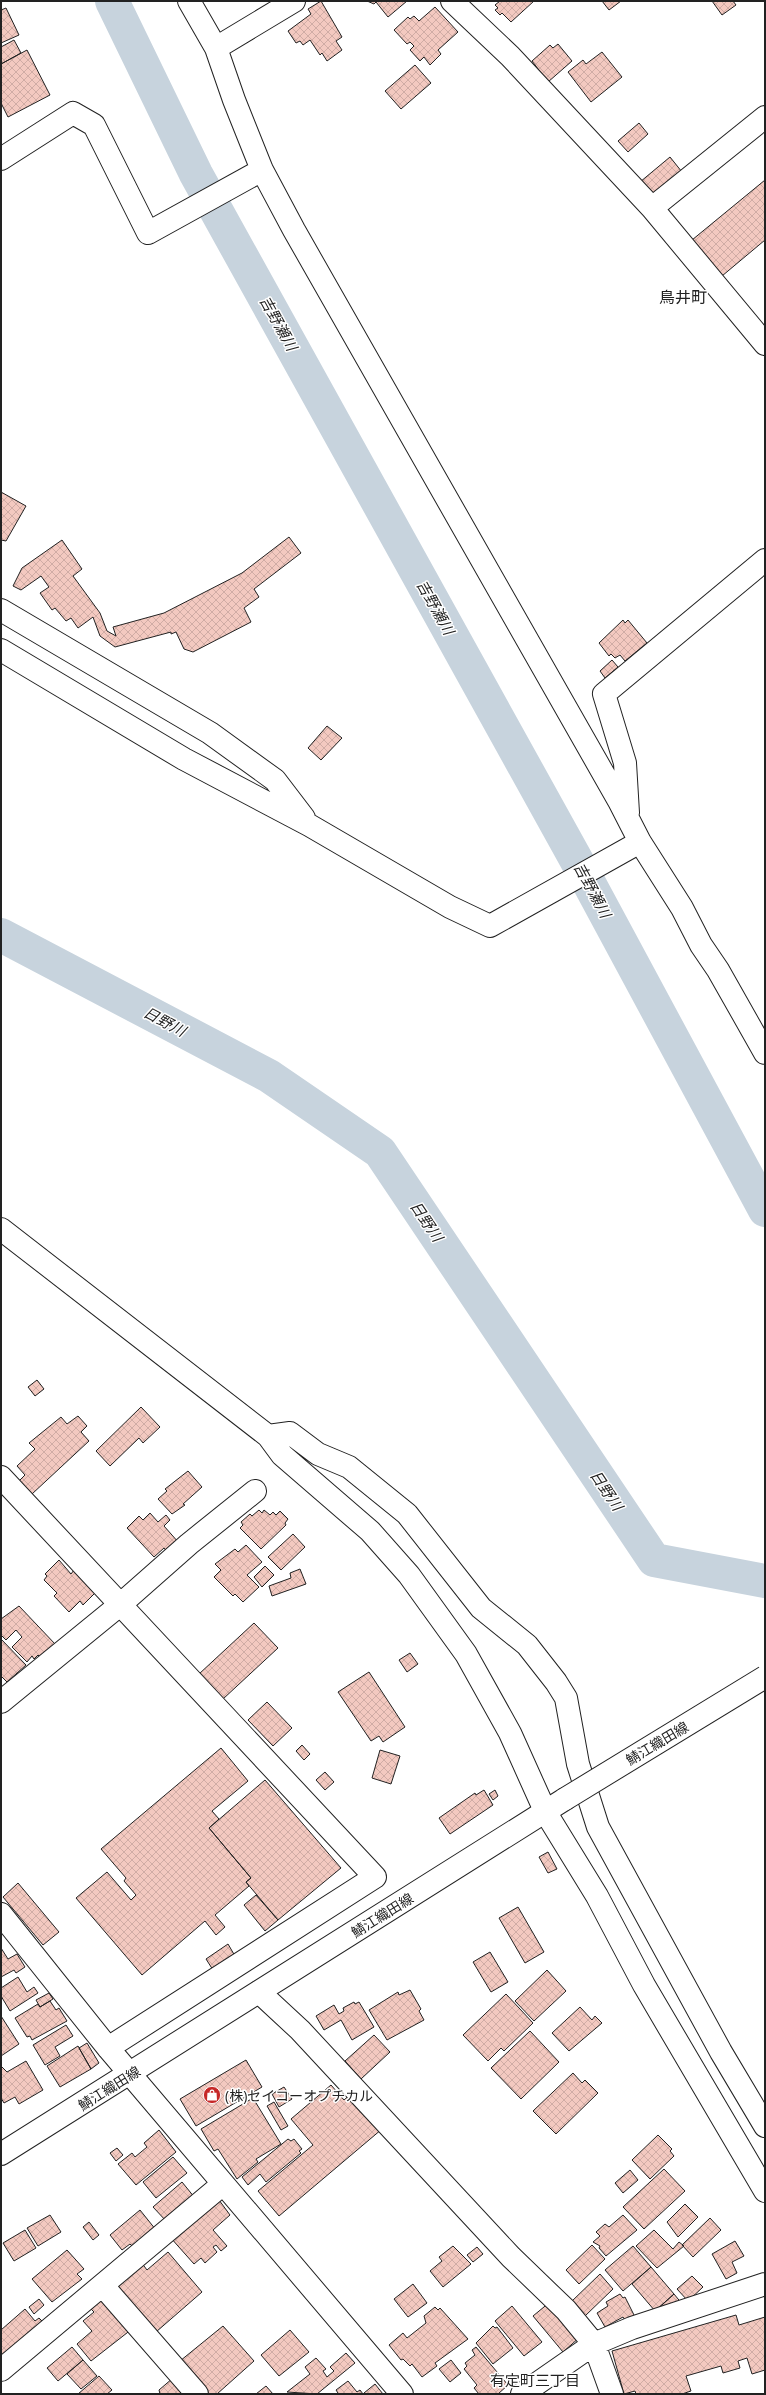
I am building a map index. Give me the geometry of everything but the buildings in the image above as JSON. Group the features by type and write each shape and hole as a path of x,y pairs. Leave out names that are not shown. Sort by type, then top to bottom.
{"street":[{"path":"189,1 216,48 234,100 262,170 468,538 628,818 640,842 682,908 701,945 718,970 765,1053"},
{"path":"216,48 294,1"},
{"path":"452,1 510,56 652,208 765,344"},
{"path":"1,159 73,113 94,125 148,233 228,187 262,170"},
{"path":"652,208 765,117"},
{"path":"628,818 625,764 604,694 765,560"},
{"path":"1,610 210,733 275,780 309,825"},
{"path":"1,650 184,758 309,825 450,907 490,926 610,857 640,842"},
{"path":"1,1229 268,1436 282,1455 370,1531 409,1574 483,1680 510,1733 546,1813 597,1896 644,1985 765,2191"},
{"path":"268,1436 290,1433 318,1454 349,1468 407,1514 481,1608 527,1645 556,1682 566,1698 578,1764 598,1827 721,2052 765,2126"},
{"path":"1,1477 375,1877 108,2048"},
{"path":"1,1702 121,1604 189,1544 255,1491"},
{"name":"鯖江織田線","path":"1,2154 546,1813 565,1798 765,1677"},
{"path":"1,1914 108,2048 402,2394"},
{"path":"259,1992 300,2030 511,2257 566,2310 594,2344 612,2394"},
{"path":"1,2370 104,2286 223,2184"},
{"path":"522,2394 594,2344 632,2328 765,2284"},
{"path":"104,2286 197,2394"}],"waterway":[{"name":"吉野瀬川","path":"112,1 196,174 583,872 765,1210"},
{"name":"日野川","path":"1,935 269,1076 380,1152 654,1560 765,1581"}],"place":[{"name":"(株)セイコーオプチカル","path":"212,2095"}],"district":[{"name":"鳥井町","path":"683,297"},
{"name":"有定町三丁目","path":"535,2380"}]}
